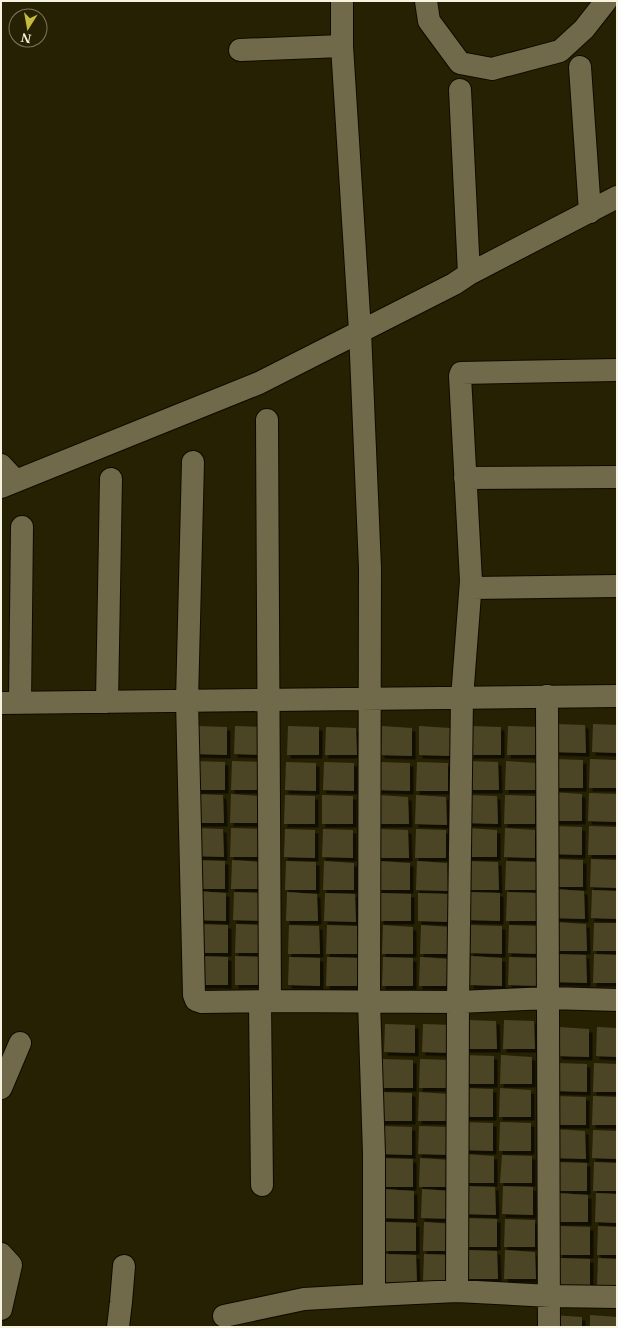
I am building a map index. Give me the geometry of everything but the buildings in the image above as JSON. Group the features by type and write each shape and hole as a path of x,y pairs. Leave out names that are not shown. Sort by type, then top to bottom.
{"street":[{"path":"342,1 342,46 360,331 370,568 369,1001 374,1154 374,1295"},
{"path":"426,1 429,21 460,63 492,70 560,51 584,29 606,1"},
{"path":"240,50 342,46"},
{"path":"580,67 590,212"},
{"path":"460,90 469,274"},
{"path":"1,465 8,484 259,383 454,284 469,274 617,197"},
{"path":"457,1291 458,1002 462,698 471,588 460,374 617,370"},
{"path":"262,1185 269,700 267,420"},
{"path":"193,462 187,701 194,995 196,1000 202,1002 458,1002 549,998 617,1000"},
{"path":"465,478 617,476"},
{"path":"107,702 111,479"},
{"path":"22,527 11,703 617,696"},
{"path":"471,588 617,586"},
{"path":"547,696 549,1327"},
{"path":"1,1088 20,1043"},
{"path":"1,1254 11,1265 1,1310"},
{"path":"118,1327 124,1266"},
{"path":"224,1316 304,1299 374,1295 457,1291 550,1296 617,1297"}]}
